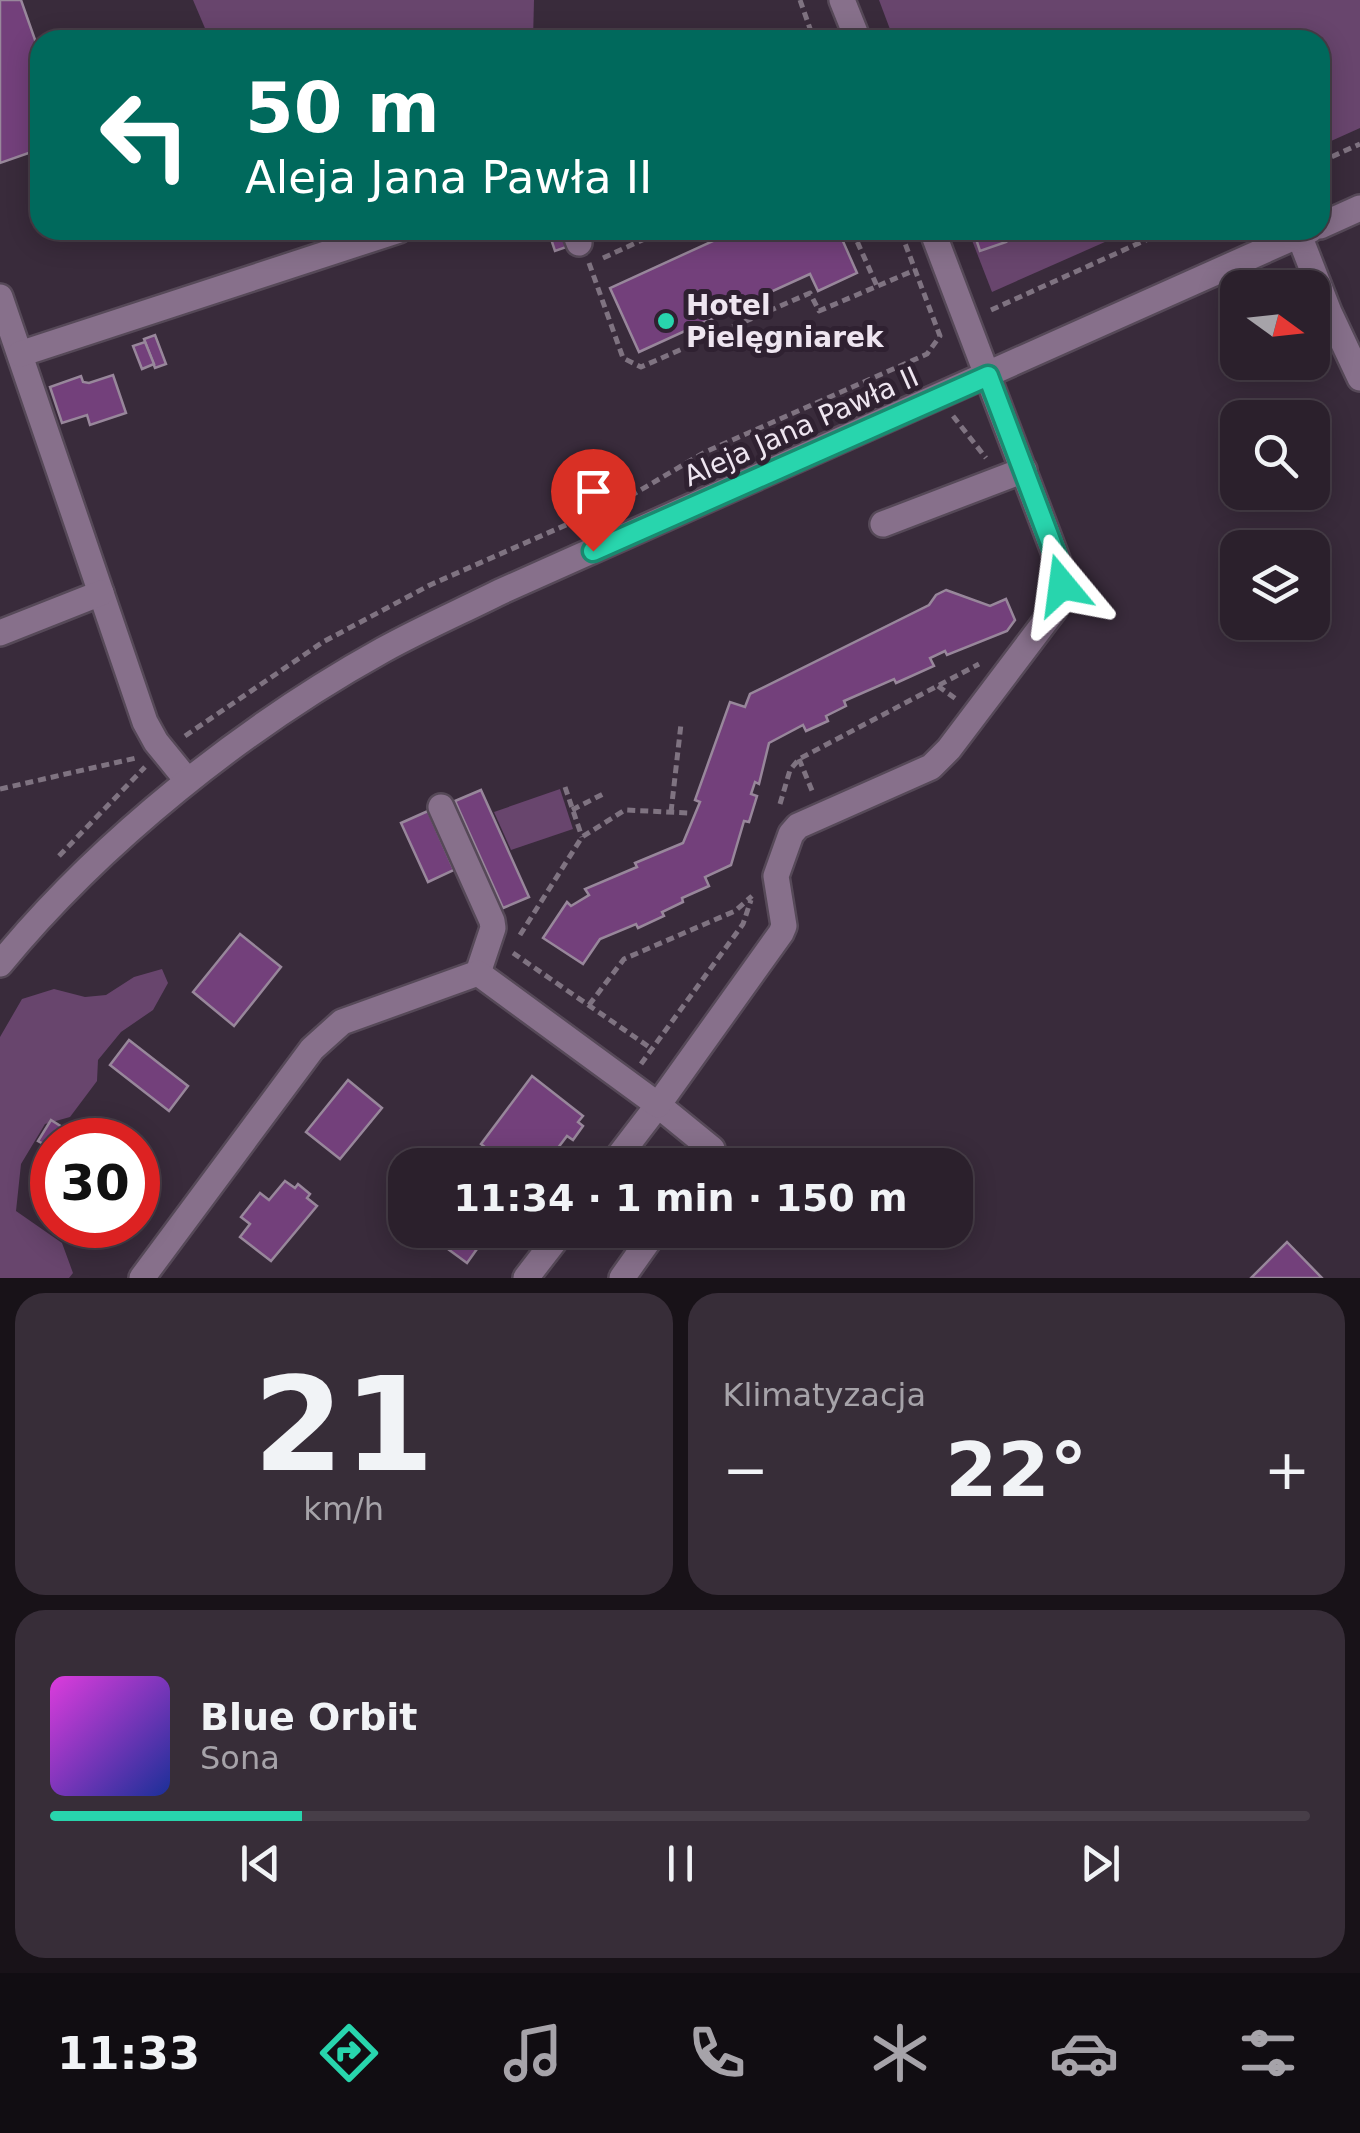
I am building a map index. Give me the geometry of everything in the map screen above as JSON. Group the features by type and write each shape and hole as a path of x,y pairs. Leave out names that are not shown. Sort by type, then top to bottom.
{"street":[{"path":"842,0 854,30"},
{"name":"Aleja Jana Pawła II","path":"1330,221 1360,208"},
{"path":"20,354 368,240"},
{"path":"625,1148 782,934 776,876 791,834 798,826 930,767 949,749 1060,597 1063,575 1013,474 988,376 936,240"},
{"name":"Aleja Jana Pawła II","path":"0,964 59,899 187,780 276,716 384,649 518,585 1288,240"},
{"path":"1313,240 1336,330 1360,378"},
{"path":"0,297 145,722 163,752 187,780"},
{"path":"883,524 1013,474"},
{"path":"0,633 100,593"},
{"path":"142,1278 325,1036 342,1022 478,972 500,944 489,910 441,807"},
{"path":"478,972 712,1148"},
{"path":"526,1278 548,1248"},
{"path":"622,1278 643,1248"}],"path":[{"path":"800,0 810,30"},
{"path":"1330,158 1360,144"},
{"path":"612,240 581,246 623,358 642,367 810,293 819,311 915,270"},
{"path":"857,240 878,286"},
{"path":"987,312 1146,240"},
{"path":"927,354 950,414 1013,474"},
{"path":"779,806 790,770 800,758 986,661"},
{"path":"671,812 681,724"},
{"path":"0,789 163,752"},
{"path":"800,758 822,815"},
{"path":"565,788 582,838"},
{"path":"572,810 603,794"},
{"path":"652,1049 500,944 582,838 625,810 688,813"},
{"path":"628,1083 743,924 757,880"},
{"path":"588,1005 624,959 735,911 752,898"}],"shaded area":[{"path":"193,0 534,0 533,30 206,30"},
{"path":"879,0 1360,0 1360,128 1330,142 1330,30 890,30"},
{"path":"972,240 1109,240 992,292"},
{"path":"560,789 573,829 511,850 494,812"},
{"path":"162,969 168,983 153,1010 121,1032 98,1060 97,1081 70,1117 30,1118 30,1149 21,1164 16,1211 30,1221 30,1248 64,1248 73,1273 69,1278 0,1278 0,1037 22,999 54,989 85,997 106,995 134,977"}],"building":[{"path":"0,0 21,0 32,30 30,152 0,163"},
{"path":"551,240 574,240 575,244 555,251"},
{"name":"Hotel Pielęgniarek","path":"715,240 842,240 857,273 818,291 810,274 639,352 610,288"},
{"path":"976,240 1006,242 980,251"},
{"path":"155,335 166,364 155,368 144,339"},
{"path":"145,342 154,364 142,369 133,346"},
{"path":"113,375 126,413 90,425 87,415 62,423 50,387 81,376 83,382 89,383"},
{"path":"946,590 990,606 1006,599 1015,620 1007,631 930,658 934,666 844,701 846,706 826,716 828,721 806,731 803,725 769,743 759,784 755,782 751,794 757,796 749,822 744,821 731,865 705,877 709,886 682,898 683,902 662,912 664,916 600,939 583,964 543,938 567,902 571,906 589,895 585,889 683,843 700,802 695,800 730,702 745,707 750,694 929,605"},
{"path":"481,790 529,897 503,908 455,801"},
{"path":"428,811 454,870 428,882 401,823"},
{"path":"240,934 281,967 234,1026 193,992"},
{"path":"129,1040 188,1086 169,1111 110,1065"},
{"path":"532,1076 583,1116 578,1122 583,1126 573,1140 567,1136 558,1148 486,1148 481,1144"},
{"path":"348,1080 382,1108 340,1159 306,1132"},
{"path":"285,1181 295,1188 298,1184 317,1206 271,1261 240,1237 250,1224 241,1217 260,1193 269,1200"},
{"path":"1287,1242 1322,1278 1251,1278"},
{"path":"447,1248 478,1248 467,1263"}],"place":[{"name":"Hotel Pielęgniarek","path":"666,321"}],"route":[{"path":"593,551 988,376 1063,575 1062,585"}]}
